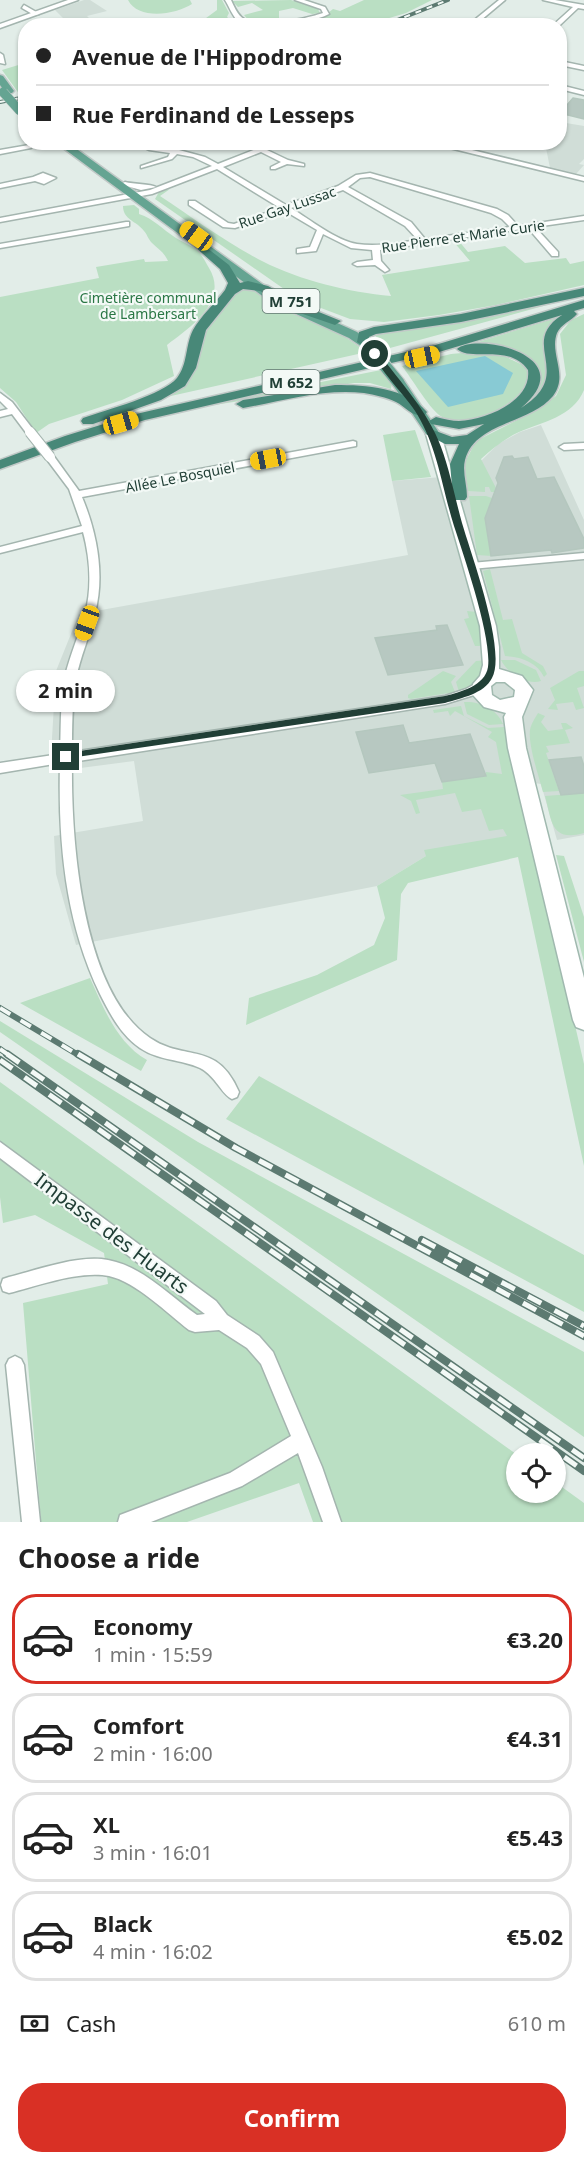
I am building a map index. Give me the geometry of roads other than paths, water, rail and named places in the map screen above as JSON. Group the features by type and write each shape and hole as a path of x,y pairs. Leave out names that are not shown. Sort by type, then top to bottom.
{"highway":[{"path":"75,427 156,397 180,383 190,368 195,341 200,329 231,291 234,283 231,273 198,244"},
{"path":"231,291 254,284 264,286 306,312 335,321"},
{"path":"366,340 398,327 584,295"},
{"name":"M 652","path":"0,455 75,427 202,393 419,345 584,295"},
{"path":"438,432 461,442 472,439 544,398 554,378 549,345 551,331 557,322 584,307"},
{"name":"M 652","path":"0,465 94,431 191,404 456,344 584,307"},
{"path":"374,364 484,348 517,355 534,370 536,380 531,391 521,401 505,411 438,432"},
{"path":"94,431 169,415 344,388 367,388 392,393 405,399 420,412"},
{"path":"460,497 458,460 472,439"}],"main road":[{"path":"0,78 4,91 18,106"},
{"name":"M 751","path":"72,150 132,192"},
{"name":"M 751","path":"79,150 198,244 254,284 292,309 366,340"},
{"name":"M 751","path":"150,206 286,299 335,321 366,340"},
{"path":"366,340 401,380 438,432 460,497 466,546"},
{"path":"401,380 420,412 438,432 459,526 490,640 501,667 520,683 524,690 513,717 517,748 584,1020"},
{"path":"490,640 492,667 482,694 504,715 517,748"},
{"path":"485,681 501,675 512,677"},
{"path":"492,703 505,706 520,702"}],"street":[{"path":"24,18 75,0"},
{"path":"228,0 239,18"},
{"path":"298,0 322,8 326,13 308,18"},
{"path":"480,18 502,0"},
{"path":"546,0 581,6"},
{"path":"565,18 581,6"},
{"path":"26,8 36,14"},
{"path":"0,26 18,20"},
{"path":"0,55 3,63"},
{"path":"567,64 584,68"},
{"path":"567,89 584,93"},
{"path":"0,152 18,149"},
{"name":"Rue Pierre et Marie Curie","path":"154,150 197,155 345,243 376,248 584,218"},
{"path":"68,208 162,187 262,150 286,162 302,165"},
{"path":"463,150 584,178"},
{"path":"143,167 170,158 176,152"},
{"path":"273,168 286,162"},
{"name":"Rue Gay Lussac","path":"192,203 231,226 343,187 358,176 373,176 495,211 516,228"},
{"path":"0,186 35,179"},
{"path":"114,201 141,188 162,187"},
{"path":"1,219 114,201 150,206 151,197 162,187"},
{"path":"343,187 408,224 423,242"},
{"path":"0,246 126,224"},
{"path":"530,226 555,254"},
{"path":"313,249 321,229"},
{"path":"376,248 376,262"},
{"path":"300,251 313,249 321,256"},
{"path":"357,264 376,262 385,270"},
{"path":"0,396 14,410 76,495 86,528 93,564 94,597 70,678 66,757 66,825 70,872 82,929 105,989 118,1013 136,1037 147,1045 212,1066 221,1073 232,1092"},
{"path":"0,414 14,410"},
{"name":"Allée Le Bosquiel","path":"76,495 353,444"},
{"path":"564,447 584,446"},
{"path":"0,550 86,528"},
{"path":"471,566 584,556"},
{"path":"445,700 470,692 485,681"},
{"path":"0,768 445,700 470,699 492,703"},
{"name":"Impasse des Huarts","path":"0,1149 210,1307 220,1321 253,1342 267,1358 302,1440 332,1522"},
{"name":"Impasse des Huarts","path":"9,1285 79,1270 109,1267 135,1280 195,1324 220,1321"},
{"path":"15,1365 31,1522"},
{"path":"128,1522 236,1480 302,1440"}],"water":[{"path":"485,356 513,373 503,394 448,407 416,371"}],"railway":[{"path":"402,18 448,0"},
{"path":"0,102 18,99"},
{"path":"0,1008 80,1056"},
{"path":"0,1049 10,1056"},
{"path":"7,1054 584,1458"},
{"path":"78,1054 236,1148 584,1336"},
{"path":"0,1060 584,1471"},
{"path":"422,1240 584,1326"}],"park label":[{"name":"Cimetière communal de Lambersart","path":"148,306"}]}
